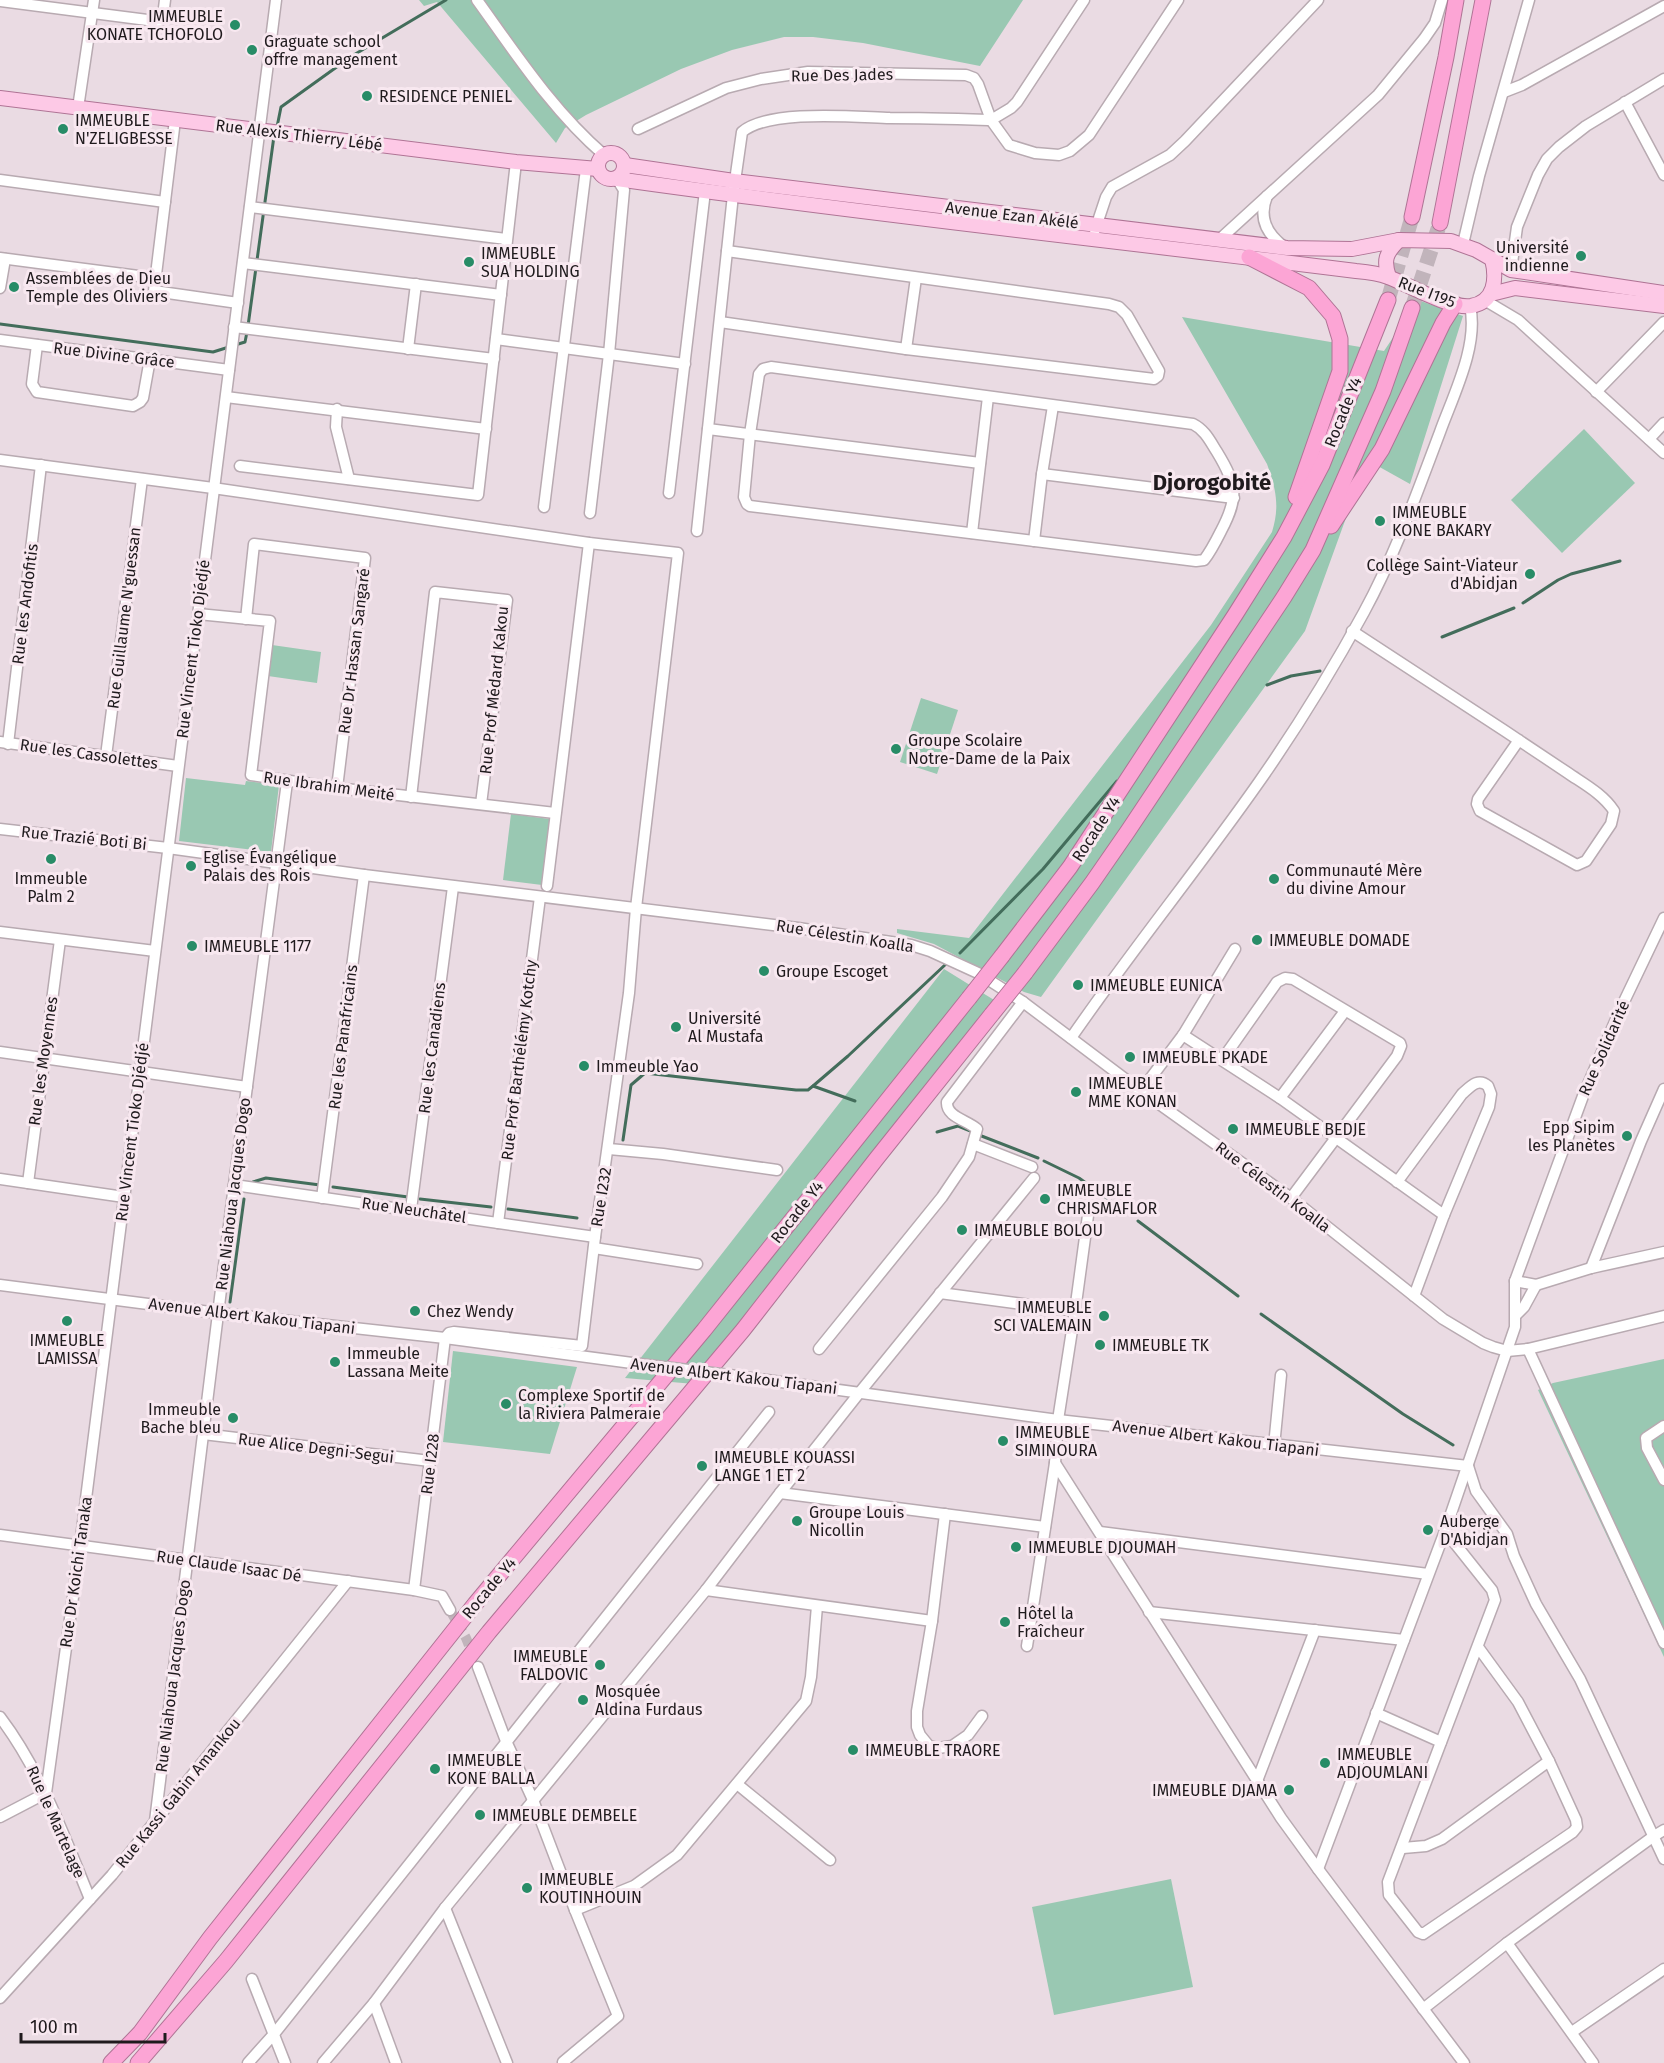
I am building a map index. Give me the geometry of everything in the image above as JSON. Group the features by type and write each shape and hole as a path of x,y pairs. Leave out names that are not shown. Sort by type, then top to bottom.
{"highway":[{"path":"1412,218 1456,0"},
{"path":"1440,223 1483,0"},
{"path":"1249,257 1309,288 1333,316 1340,339 1340,371 1284,537"},
{"name":"Rocade Y4","path":"111,2063 140,2033 210,1938 474,1604 704,1330 969,998 1070,867 1236,615 1284,537 1322,465 1388,300"},
{"path":"1313,550 1342,511 1382,449 1443,323 1463,305"},
{"name":"Rocade Y4","path":"138,2063 226,1961 489,1632 743,1330 1025,973 1116,848 1272,616 1313,550 1383,391 1412,308"}],"main road":[{"name":"Rue Alexis Thierry Lébé","path":"0,98 516,162 592,169"},
{"path":"613,153 621,157 625,165 623,173 616,179 604,177 592,169 604,155 613,153"},
{"name":"Avenue Ezan Akélé","path":"625,165 734,188 1093,240 1378,273 1389,277"},
{"name":"Avenue Ezan Akélé","path":"616,179 705,191 734,188 1096,225 1287,248 1352,249 1399,240"},
{"path":"1399,240 1451,241 1463,244 1511,270 1664,292"},
{"name":"Rue I195","path":"1399,240 1386,257 1385,265 1389,277 1419,292 1463,305 1515,288 1664,306"},
{"path":"1489,297 1495,273 1491,259"}],"street":[{"path":"78,108 94,0"},
{"path":"0,1 160,21 165,0"},
{"name":"Rue Vincent Tioko Djédjé","path":"110,1299 178,766 202,614 213,488 276,0"},
{"path":"477,0 546,95 604,155"},
{"path":"697,531 742,132 748,127 762,123 810,116 991,120 1017,102 1084,0"},
{"name":"Rue Des Jades","path":"638,129 726,88 761,79 808,72 966,75 974,78 978,84 991,120 1009,145 1035,153 1059,155 1082,143 1096,126 1178,0"},
{"path":"1093,240 1106,197 1112,187 1170,155 1318,0"},
{"path":"1220,239 1378,95 1435,23 1442,0"},
{"path":"1463,244 1479,176 1529,0"},
{"path":"1504,92 1532,80 1664,6"},
{"path":"1511,270 1517,226 1547,159 1586,126 1664,80"},
{"path":"1625,102 1664,175"},
{"path":"175,120 153,288 157,293 238,303"},
{"path":"240,466 478,495 516,162"},
{"path":"544,507 563,348 592,169"},
{"path":"590,513 609,354 624,190 616,179"},
{"path":"0,180 165,202"},
{"path":"669,493 705,191"},
{"path":"1268,195 1264,205 1263,219 1266,230 1287,248"},
{"path":"250,207 506,239"},
{"path":"720,322 906,349 1154,379 1158,376 1159,371 1127,315 1119,307 727,251"},
{"path":"0,288 3,258 154,278"},
{"path":"243,263 501,295"},
{"path":"906,349 916,278"},
{"path":"408,349 416,285"},
{"path":"1489,297 1518,320 1664,453"},
{"path":"1071,1038 1145,933 1259,782 1296,726 1364,612 1404,525 1462,374 1472,332 1473,317 1463,305"},
{"path":"1596,392 1664,322"},
{"path":"234,327 494,359"},
{"path":"496,339 685,364"},
{"name":"Rue Divine Grâce","path":"0,340 229,370"},
{"path":"37,345 32,384 37,392 133,406 143,398 150,359"},
{"path":"767,367 988,397 1193,424 1200,427 1232,480 1234,498 1230,514 1204,560 1196,561 750,506 744,497 759,374 767,367"},
{"path":"226,397 486,429"},
{"path":"972,533 988,397"},
{"path":"1034,541 1053,406"},
{"path":"337,409 336,427 349,479"},
{"path":"1649,440 1664,423"},
{"path":"708,429 980,463"},
{"path":"0,460 213,488 589,543 548,886"},
{"name":"Rue les Andofitis","path":"4,743 41,465"},
{"path":"1042,474 1234,498"},
{"name":"Rue Guillaume N'guessan","path":"106,756 142,479"},
{"name":"Rue I232","path":"445,1338 449,1333 454,1332 582,1346 629,993 636,908 678,553 589,543"},
{"name":"Rue Dr Hassan Sangaré","path":"246,619 254,544 366,558 337,788"},
{"name":"Rue Prof Médard Kakou","path":"411,797 435,592 507,600 481,804"},
{"name":"Rue Ibrahim Meité","path":"202,614 270,621 251,775 287,782 555,813"},
{"path":"1352,631 1519,740 1603,797 1614,811 1611,824 1586,861 1581,864 1577,865 1480,811 1478,799 1519,740"},
{"name":"Rue les Cassolettes","path":"4,743 178,766"},
{"name":"Rue Niahoua Jacques Dogo","path":"155,1821 202,1434 287,782"},
{"name":"Rue Trazié Boti Bi","path":"0,829 168,848"},
{"name":"Rue Célestin Koalla","path":"168,848 364,876 636,908 911,945 930,951 978,973 1023,1002 1141,1091 1291,1198 1443,1319 1483,1343 1507,1351"},
{"name":"Rue les Panafricains","path":"322,1198 364,876"},
{"name":"Rue les Canadiens","path":"411,1209 453,887"},
{"name":"Rue Prof Barthélémy Kotchy","path":"498,1223 540,897"},
{"name":"Rue Solidarité","path":"1515,1281 1583,1096 1620,1010 1664,918"},
{"path":"0,932 155,951"},
{"name":"Rue les Moyennes","path":"28,1183 60,940"},
{"path":"1141,1091 1183,1035 1235,950"},
{"path":"1222,1060 1280,979 1285,978 1293,979 1397,1040 1401,1046 1397,1056 1291,1198"},
{"path":"819,1349 942,1197 964,1165 977,1129 950,1113 946,1106 947,1102 1023,1002"},
{"path":"1281,1098 1345,1011"},
{"path":"1183,1035 1281,1098 1444,1215"},
{"path":"0,1052 247,1087"},
{"path":"1396,1182 1462,1094 1475,1083 1485,1083 1491,1094 1489,1107 1444,1215 1414,1296"},
{"path":"1591,1268 1664,1089"},
{"path":"323,2063 374,2003 445,1908 706,1590 1033,1172 973,1144"},
{"path":"609,1149 777,1170"},
{"path":"0,1179 124,1197"},
{"name":"Rue Neuchâtel","path":"234,1185 498,1223 697,1264"},
{"path":"1027,1646 1055,1463 1058,1420 1089,1209"},
{"path":"1318,1869 1445,1531 1507,1351 1515,1327 1515,1281 1536,1285 1591,1268 1664,1252"},
{"name":"Avenue Albert Kakou Tiapani","path":"0,1285 218,1313 445,1338 1058,1420 1468,1466"},
{"path":"1516,1315 1524,1307 1536,1285"},
{"path":"940,1293 1075,1311"},
{"name":"Rue Dr Koichi Tanaka","path":"46,1793 80,1546 110,1299"},
{"path":"1507,1351 1528,1349 1664,1316"},
{"name":"Rue I228","path":"414,1590 445,1338"},
{"path":"1528,1349 1664,1643"},
{"path":"1274,1446 1281,1376"},
{"path":"248,2063 274,2034 769,1412"},
{"path":"1664,1426 1646,1438 1647,1448 1664,1480"},
{"name":"Rue Alice Degni-Segui","path":"202,1434 430,1461"},
{"path":"1055,1463 1257,1781 1318,1869 1464,2063"},
{"path":"1468,1466 1476,1491 1507,1534 1514,1556 1536,1604 1580,1679 1664,1859"},
{"path":"780,1493 1045,1527"},
{"path":"945,1514 932,1621 917,1711 917,1727 929,1746 938,1748 952,1746 968,1734 982,1716"},
{"path":"1445,1531 1494,1595 1495,1600 1387,1888 1389,1895 1418,1932 1423,1935 1577,1827 1576,1820 1549,1761 1518,1702 1478,1647"},
{"path":"1100,1532 1428,1574"},
{"name":"Rue Claude Isaac Dé","path":"0,1535 414,1590 442,1596 450,1610"},
{"name":"Rue Kassi Gabin Amankou","path":"0,1998 112,1875 348,1581"},
{"path":"706,1590 932,1621"},
{"path":"575,1910 634,1886 677,1855 806,1701 811,1677 818,1606"},
{"path":"1149,1612 1404,1640"},
{"path":"1257,1781 1315,1630"},
{"path":"478,1667 618,2016 563,2062"},
{"path":"1376,1713 1440,1742"},
{"name":"Rue le Martelage","path":"0,1717 14,1735 46,1793 90,1899"},
{"path":"1403,1848 1426,1846 1442,1839 1549,1761"},
{"path":"737,1784 830,1860"},
{"path":"0,1817 46,1793"},
{"path":"1423,2009 1507,1943 1664,1830"},
{"path":"445,1908 507,2063"},
{"path":"1507,1943 1593,2063"},
{"path":"1572,2032 1664,1969"},
{"path":"252,1979 285,2063"},
{"path":"374,2003 396,2063"}],"green space":[{"path":"419,0 1023,0 980,66 863,43 813,37 784,37 732,50 681,69 586,115 565,128 556,143 437,2 424,6"},
{"path":"1418,300 1463,316 1410,484 1367,460 1305,631 1041,997 1024,992 934,944 897,933 897,929 969,938 1211,625 1272,532 1276,514 1276,498 1267,464 1182,317 1384,351"},
{"path":"1584,429 1635,483 1562,553 1511,500"},
{"path":"272,645 321,652 317,683 268,676"},
{"path":"921,698 958,710 937,774 900,762"},
{"path":"186,778 245,785 246,781 279,785 271,852 179,841"},
{"path":"511,814 550,819 542,885 503,880"},
{"path":"944,969 1007,1008 890,1148 706,1385 625,1378"},
{"name":"Complexe Sportif de la Riviera Palmeraie","path":"453,1351 577,1367 550,1454 443,1442"},
{"path":"1664,1359 1664,1657 1538,1390 1553,1383"},
{"path":"1171,1879 1193,1987 1054,2015 1032,1907"}],"waterway":[{"path":"277,127 281,107 352,56 446,0"},
{"path":"248,326 274,136"},
{"path":"0,324 213,352 229,347"},
{"path":"235,345 245,342 247,332"},
{"path":"1523,603 1571,574 1620,561"},
{"path":"1442,637 1514,608"},
{"path":"1267,685 1291,676 1320,671"},
{"path":"960,953 1043,869 1117,781"},
{"path":"623,1140 631,1085 645,1073 808,1090 848,1056 946,964"},
{"path":"813,1086 855,1101"},
{"path":"937,1132 958,1126 973,1132"},
{"path":"979,1135 1038,1158"},
{"path":"1044,1161 1079,1178 1111,1201"},
{"path":"253,1182 266,1178 320,1185"},
{"path":"333,1187 408,1197"},
{"path":"230,1302 244,1199"},
{"path":"420,1199 491,1207"},
{"path":"508,1209 577,1218"},
{"path":"1138,1221 1238,1296"},
{"path":"1261,1314 1403,1414 1453,1445"}],"tunnel":[{"path":"1388,300 1412,217"},
{"path":"1412,308 1440,223"},
{"path":"450,1610 474,1658"}],"place":[{"name":"IMMEUBLE KONATE TCHOFOLO","path":"235,25"},
{"name":"Graguate school offre management","path":"252,50"},
{"name":"RESIDENCE PENIEL","path":"367,96"},
{"name":"IMMEUBLE N'ZELIGBESSE","path":"63,129"},
{"name":"Université indienne","path":"1581,256"},
{"name":"IMMEUBLE SUA HOLDING","path":"469,262"},
{"name":"Assemblées de Dieu Temple des Oliviers","path":"14,287"},
{"name":"IMMEUBLE KONE BAKARY","path":"1380,521"},
{"name":"Collège Saint-Viateur d'Abidjan","path":"1530,574"},
{"name":"Groupe Scolaire Notre-Dame de la Paix","path":"896,749"},
{"name":"Immeuble Palm 2","path":"51,859"},
{"name":"Eglise Évangélique Palais des Rois","path":"191,866"},
{"name":"Communauté Mère du divine Amour","path":"1274,879"},
{"name":"IMMEUBLE DOMADE","path":"1257,940"},
{"name":"IMMEUBLE 1177","path":"192,946"},
{"name":"Groupe Escoget","path":"764,971"},
{"name":"IMMEUBLE EUNICA","path":"1078,985"},
{"name":"Université Al Mustafa","path":"676,1027"},
{"name":"IMMEUBLE PKADE","path":"1130,1057"},
{"name":"Immeuble Yao","path":"584,1066"},
{"name":"IMMEUBLE MME KONAN","path":"1076,1092"},
{"name":"IMMEUBLE BEDJE","path":"1233,1129"},
{"name":"Epp Sipim les Planètes","path":"1627,1136"},
{"name":"IMMEUBLE CHRISMAFLOR","path":"1045,1199"},
{"name":"IMMEUBLE BOLOU","path":"962,1230"},
{"name":"Chez Wendy","path":"415,1311"},
{"name":"IMMEUBLE SCI VALEMAIN","path":"1104,1316"},
{"name":"IMMEUBLE LAMISSA","path":"67,1321"},
{"name":"IMMEUBLE TK","path":"1100,1345"},
{"name":"Immeuble Lassana Meite","path":"335,1362"},
{"name":"Complexe Sportif de la Riviera Palmeraie","path":"506,1404"},
{"name":"Immeuble Bache bleu","path":"233,1418"},
{"name":"IMMEUBLE SIMINOURA","path":"1003,1441"},
{"name":"IMMEUBLE KOUASSI LANGE 1 ET 2","path":"702,1466"},
{"name":"Groupe Louis Nicollin","path":"797,1521"},
{"name":"Auberge D'Abidjan","path":"1428,1530"},
{"name":"IMMEUBLE DJOUMAH","path":"1016,1547"},
{"name":"Hôtel la Fraîcheur","path":"1005,1622"},
{"name":"IMMEUBLE FALDOVIC","path":"600,1665"},
{"name":"Mosquée Aldina Furdaus","path":"583,1700"},
{"name":"IMMEUBLE TRAORE","path":"853,1750"},
{"name":"IMMEUBLE ADJOUMLANI","path":"1325,1763"},
{"name":"IMMEUBLE KONE BALLA","path":"435,1769"},
{"name":"IMMEUBLE DJAMA","path":"1289,1790"},
{"name":"IMMEUBLE DEMBELE","path":"480,1815"},
{"name":"IMMEUBLE KOUTINHOUIN","path":"527,1888"}],"district":[{"name":"Djorogobité","path":"1212,482"}]}
